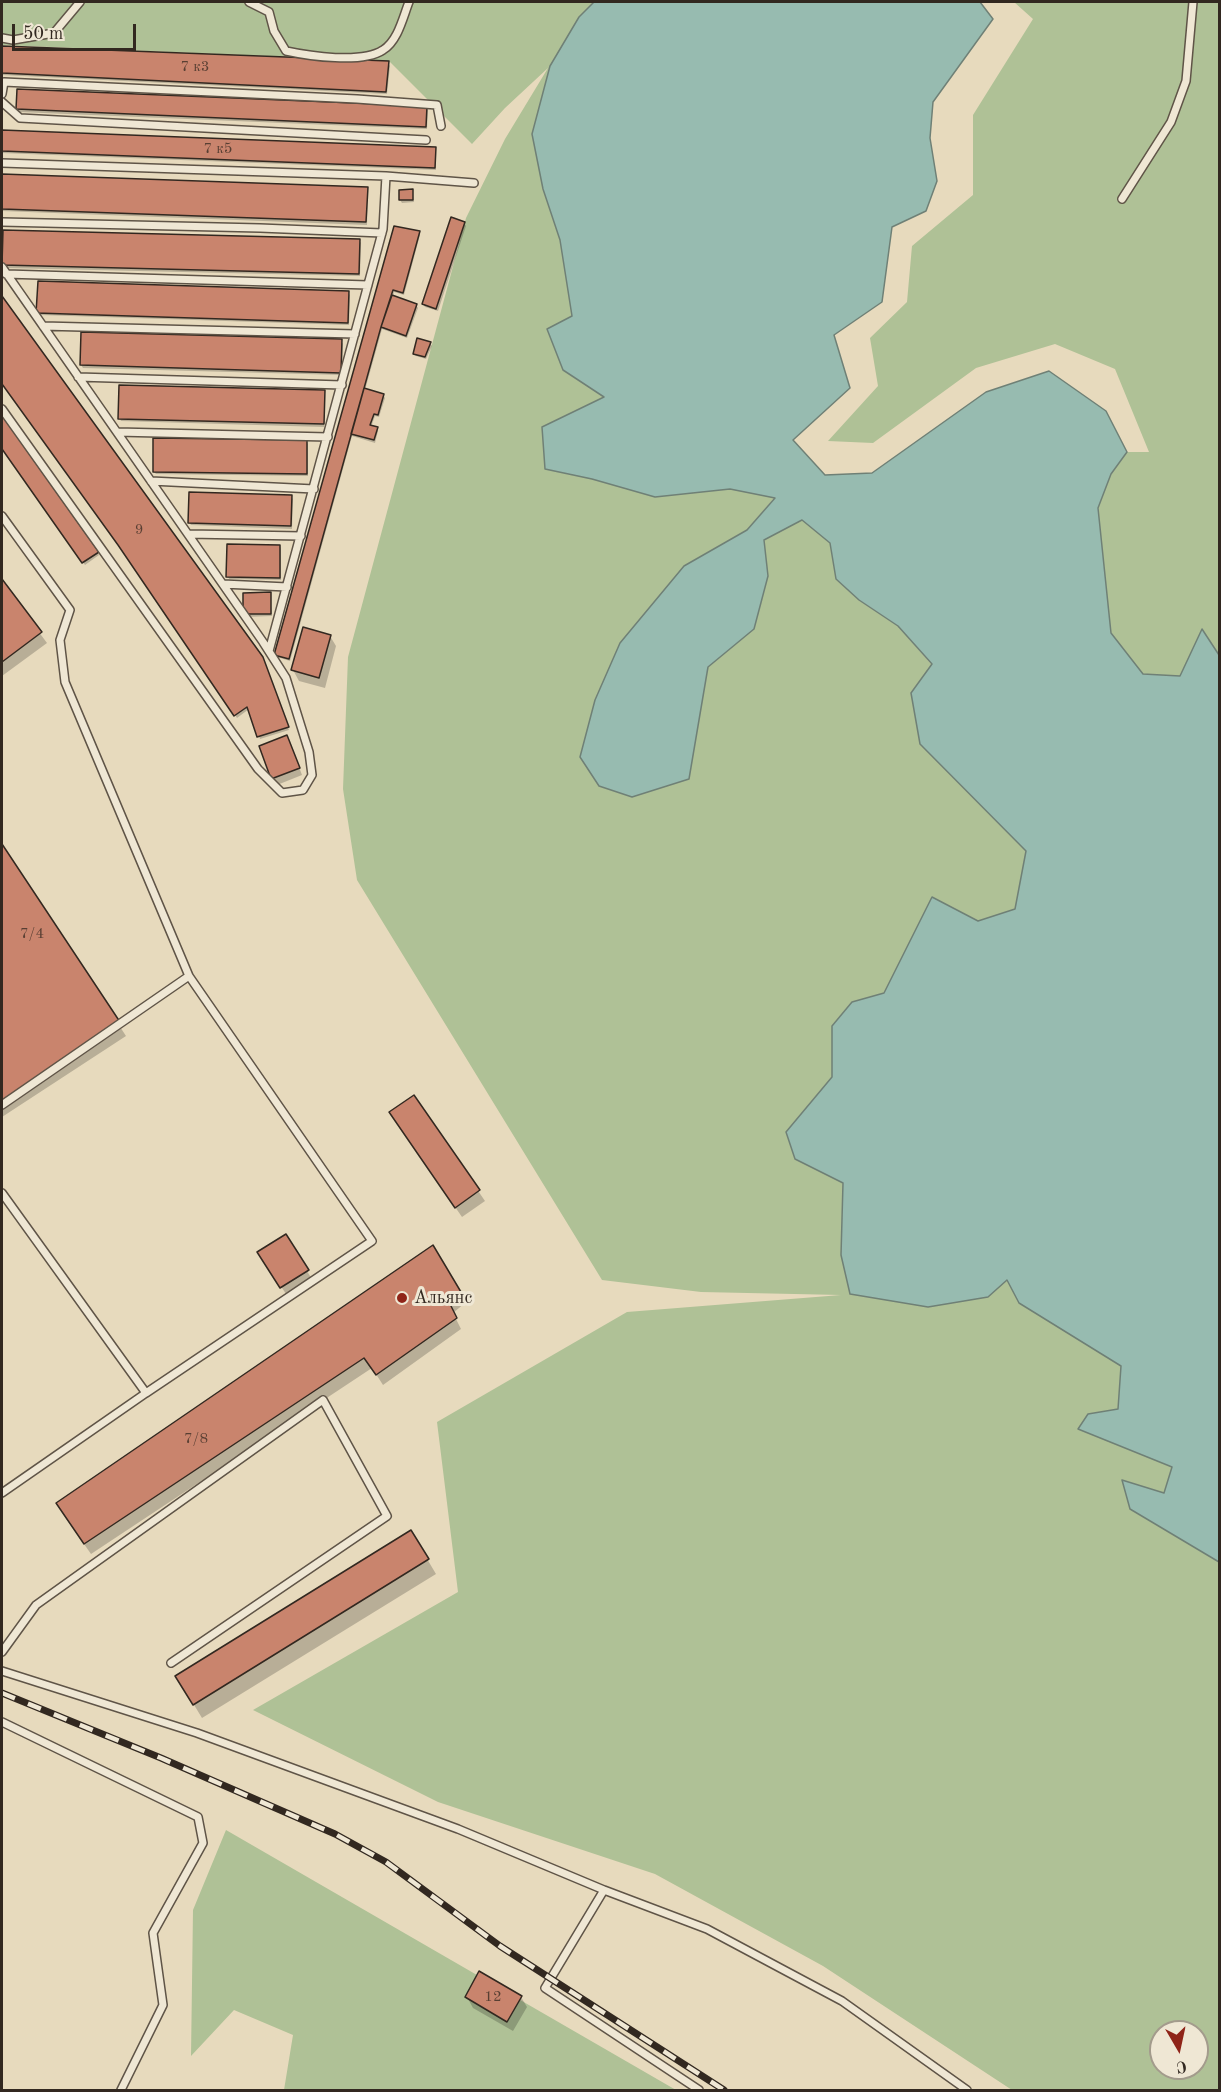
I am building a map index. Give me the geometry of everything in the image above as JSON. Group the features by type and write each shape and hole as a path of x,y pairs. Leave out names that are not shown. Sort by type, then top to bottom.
{"lane":[{"path":"2,38 13,40 54,33 80,2"},
{"path":"249,2 269,12 274,31 286,51 321,58 356,57 382,51 395,38 410,2"},
{"path":"1122,200 1171,122 1186,81 1193,2"},
{"path":"2,94 4,81 357,99 437,105 441,126"},
{"path":"2,102 20,118 426,141"},
{"path":"2,163 386,176 474,183"},
{"path":"269,651 382,233 386,176"},
{"path":"2,222 382,233"},
{"path":"2,267 286,678 309,752 312,775 303,790 282,793 258,769 2,409"},
{"path":"6,274 368,285"},
{"path":"43,326 356,334"},
{"path":"78,377 342,385"},
{"path":"117,432 328,437"},
{"path":"151,481 314,489"},
{"path":"2,516 70,610 60,640 65,682 189,976 372,1241 146,1393 2,1494"},
{"path":"188,534 301,536"},
{"path":"223,585 286,587"},
{"path":"2,1105 189,976"},
{"path":"2,1193 146,1393"},
{"path":"2,1652 36,1605 323,1400 387,1516 171,1663"},
{"path":"2,1671 198,1733 458,1829 604,1890 707,1929 842,2001 967,2091"},
{"path":"2,1722 198,1817 203,1843 153,1933 163,2005 121,2091"},
{"path":"604,1890 545,1988 699,2091"}],"green space":[{"path":"2,2 598,2 543,189 560,240 572,316 547,329 563,370 604,397 542,427 545,468 655,497 730,489 775,497 747,530 684,566 689,779 708,667 754,629 768,576 764,540 802,519 830,543 836,579 859,600 898,626 932,665 911,693 920,744 1026,851 1015,909 978,922 932,897 884,993 852,1002 832,1026 832,1077 786,1132 795,1159 843,1183 841,1255 1007,1280 1086,1343 1121,1366 1118,1409 1088,1414 1079,1429 1173,1467 1164,1493 1130,1509 1219,1562 1219,2090 1012,2090 823,1966 655,1874 438,1802 253,1710 458,1592 437,1422 627,1312 841,1295 701,1292 602,1280 357,880 343,789 348,657 466,218 505,139 548,68 505,108 472,144 389,61 2,45"},
{"path":"1014,2 1219,2 1219,655 1202,629 1180,676 1142,674 1111,633 1098,508 1111,474 1127,452 1149,452 1115,369 1055,344 976,368 873,443 828,441 878,386 870,338 907,302 912,246 973,195 973,115 1033,19"},
{"path":"226,1830 676,2090 284,2090 293,2035 234,2010 191,2056 193,1910"}],"water":[{"path":"594,2 980,2 993,19 933,102 930,138 937,181 926,211 892,227 882,302 834,335 850,388 793,440 825,475 872,473 986,392 1049,371 1106,411 1127,452 1111,474 1098,508 1111,633 1143,674 1180,676 1202,629 1219,655 1219,1562 1130,1509 1122,1480 1164,1493 1172,1467 1078,1429 1088,1414 1118,1409 1121,1366 1019,1303 1007,1280 988,1297 928,1307 850,1294 841,1255 843,1183 795,1159 786,1132 832,1077 832,1026 852,1002 884,993 932,897 978,921 1015,909 1026,851 920,744 911,693 932,664 898,626 859,600 836,579 830,543 802,520 764,540 768,576 754,629 708,667 689,779 632,797 599,786 580,757 595,700 620,643 684,566 747,530 775,498 730,489 655,497 592,479 545,469 542,427 604,397 563,370 547,329 572,316 560,240 543,189 532,134 550,66 579,17"}],"building":[{"path":"2,46 389,61 386,92 2,73"},
{"path":"17,89 427,106 426,127 16,109"},
{"path":"2,130 436,147 435,168 2,151"},
{"path":"2,174 368,187 366,222 2,209"},
{"path":"413,189 413,200 399,200 399,190"},
{"path":"451,217 465,222 436,309 422,304"},
{"path":"394,226 420,231 403,293 393,290 381,327 289,659 274,655"},
{"path":"3,230 360,239 359,274 2,265"},
{"path":"38,281 349,291 348,323 36,313"},
{"path":"392,295 417,304 406,336 381,327"},
{"path":"2,296 263,657 289,727 257,737 247,707 234,716 118,545 2,384"},
{"path":"81,332 342,339 341,373 80,365"},
{"path":"417,338 431,342 425,357 413,354"},
{"path":"119,385 325,390 324,424 118,419"},
{"path":"364,388 384,394 378,415 374,414 370,425 378,427 374,440 351,434"},
{"path":"2,415 99,552 82,563 2,449"},
{"path":"153,438 307,440 307,474 153,472"},
{"path":"189,492 292,495 291,526 188,523"},
{"path":"227,544 280,545 280,578 226,577"},
{"path":"2,579 42,632 2,662"},
{"path":"271,592 271,614 243,614 243,593"},
{"path":"303,627 331,635 319,678 291,670"},
{"path":"287,735 300,768 271,779 259,746"},
{"path":"2,844 122,1025 2,1103"},
{"path":"414,1095 480,1190 455,1208 389,1112"},
{"path":"286,1234 309,1270 280,1288 257,1252"},
{"path":"433,1245 461,1292 449,1302 457,1318 376,1375 364,1358 84,1544 56,1503"},
{"path":"411,1530 429,1559 193,1705 175,1676"},
{"path":"479,1971 522,1996 507,2022 465,1997"}],"railway":[{"path":"2,1693 161,1758 335,1834 386,1862 500,1946 724,2090"}],"place":[{"name":"Альянс","path":"402,1298"}]}
